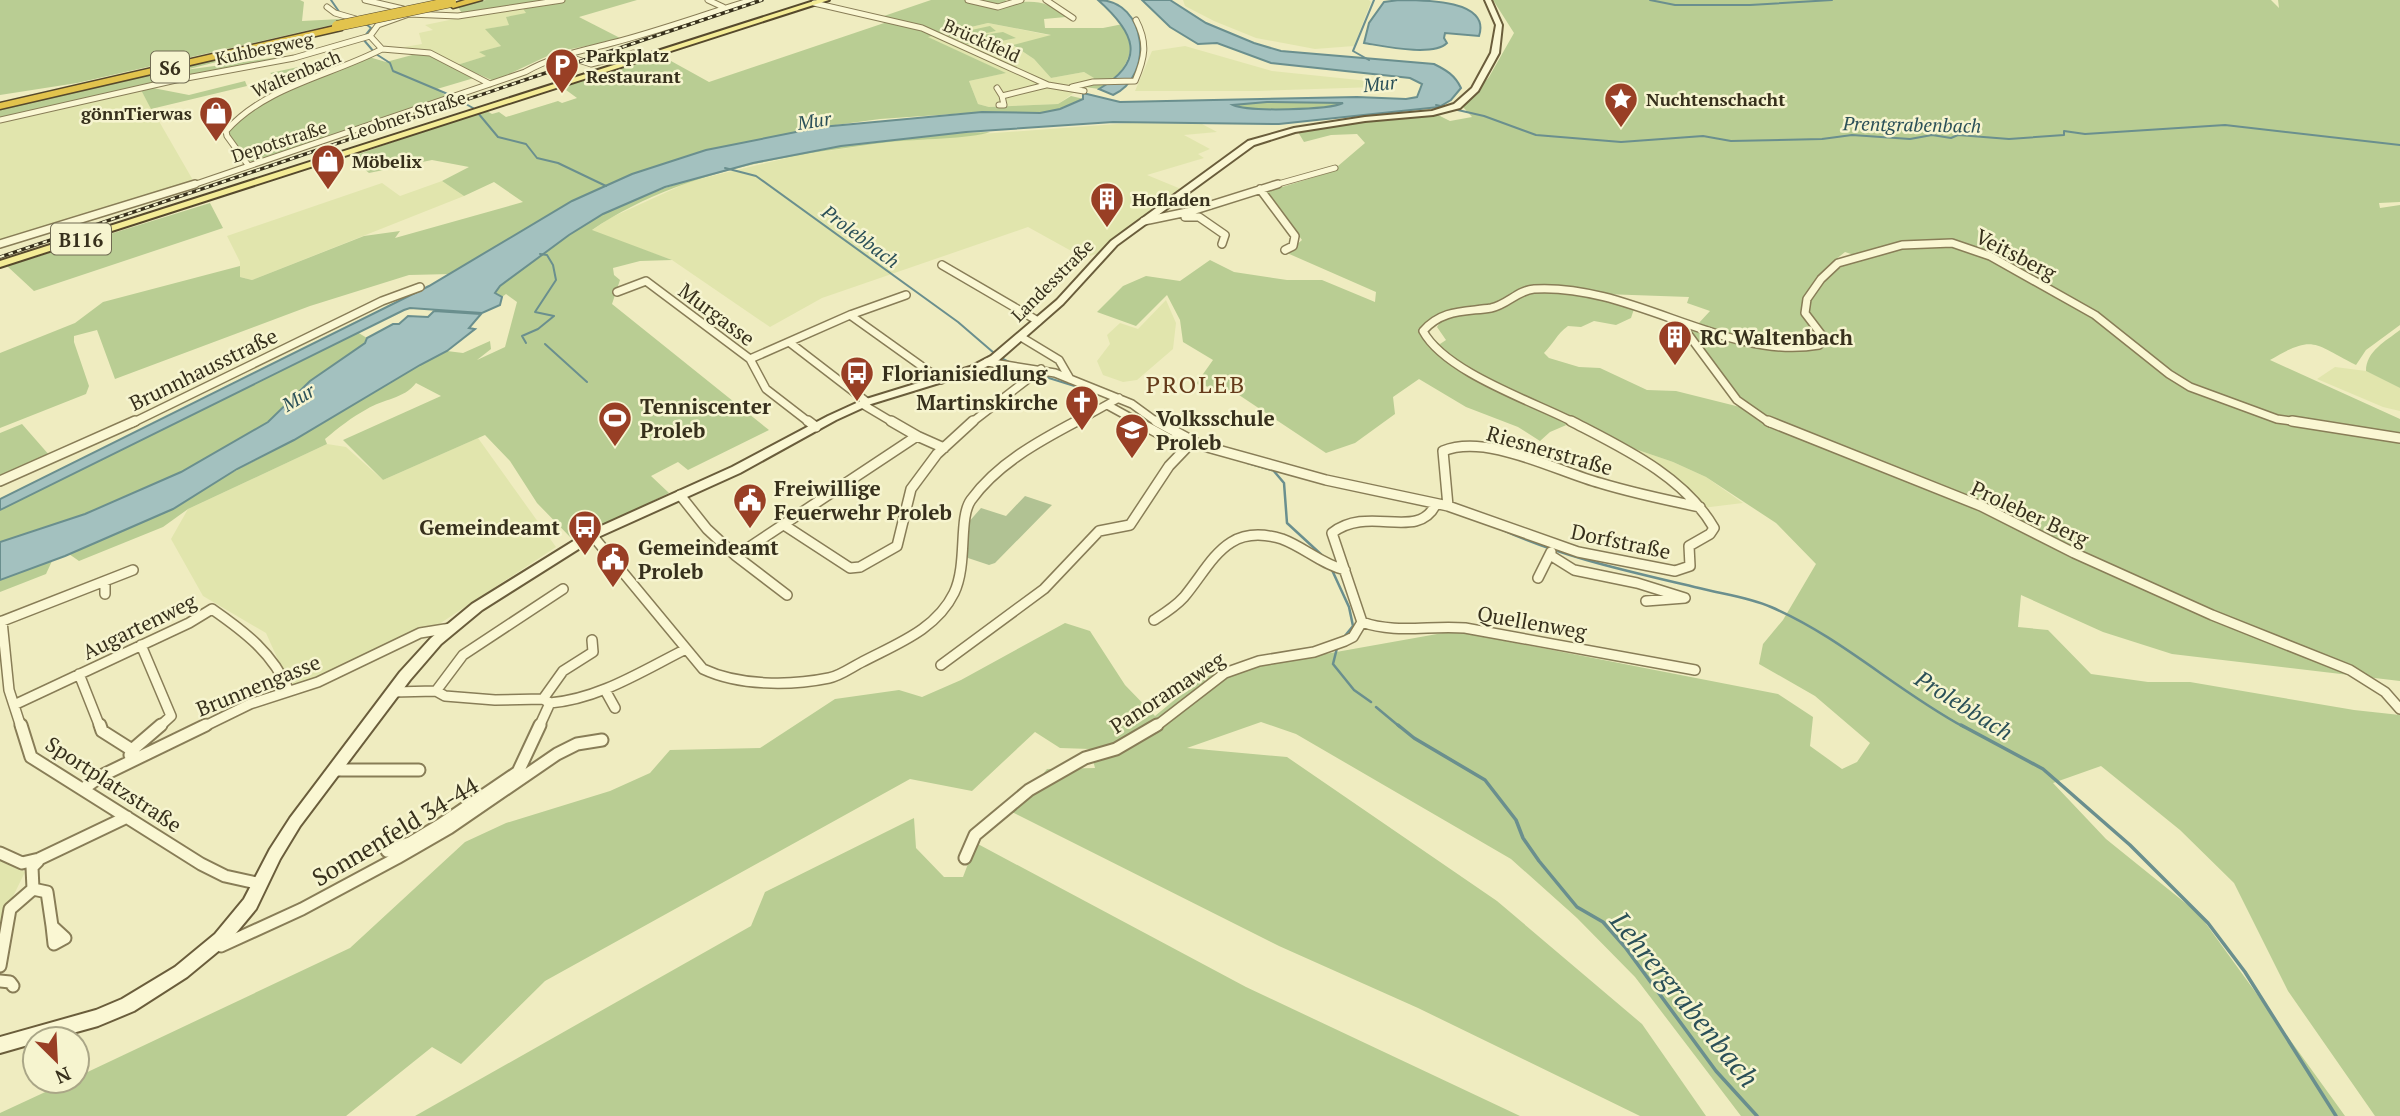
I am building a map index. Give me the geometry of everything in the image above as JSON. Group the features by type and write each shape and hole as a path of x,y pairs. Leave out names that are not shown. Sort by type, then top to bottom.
{"highway":[{"name":"S6","path":"452,4 464,0"},
{"name":"S6","path":"0,104 338,27 478,0"}],"main road":[{"name":"Leobner Straße","path":"0,264 825,0"},
{"name":"Landesstraße","path":"0,1045 86,1021 128,1005 159,987 205,954 236,922 261,884 284,839 420,658 451,628 510,585 592,536 736,470 816,426 865,403 941,380 987,362 1021,337 1068,294 1106,251 1234,153 1260,139 1346,121 1440,111 1464,102 1475,89 1495,53 1499,24 1489,0"}],"street":[{"path":"365,0 406,10 409,14"},
{"path":"382,50 370,36 378,25 409,14 458,16 562,0"},
{"path":"708,0 723,7"},
{"name":"Depotstraße","path":"0,244 140,202 490,84 579,49 625,39 752,0"},
{"name":"Brücklfeld","path":"968,0 998,7 1021,0"},
{"path":"1046,0 1073,18"},
{"name":"Brücklfeld","path":"814,4 922,28 1046,85 1084,91"},
{"name":"Waltenbach","path":"327,7 338,15 349,15 378,25"},
{"name":"Brücklfeld","path":"1067,88 1105,81 1135,81 1146,50 1146,38 1136,20"},
{"name":"Kuhbergweg","path":"0,120 176,80 294,58 370,36"},
{"name":"Waltenbach","path":"248,165 226,131 242,114 265,98 339,70 382,50 401,49 430,53 490,84"},
{"path":"564,55 592,64 627,54 650,55"},
{"path":"1002,96 1046,85"},
{"path":"997,88 1004,105 999,105"},
{"path":"1140,225 1335,168"},
{"path":"1260,189 1295,236 1293,246 1285,250"},
{"path":"1140,225 1194,216 1225,235 1222,244"},
{"name":"Veitsberg","path":"1671,318 1746,343 1806,349 1819,345 1824,338 1805,313 1807,299 1834,265 1902,245 1952,243 1990,256 2095,314 2169,374 2190,387 2277,419 2400,438"},
{"path":"942,265 1038,321"},
{"name":"Murgasse","path":"617,292 646,281 750,359 766,389 816,426"},
{"name":"Brunnhausstraße","path":"0,481 129,424 382,301 420,287"},
{"path":"1671,318 1603,297 1534,289 1502,306 1448,312 1423,331 1426,340 1462,369 1621,447 1673,482 1702,508"},
{"path":"750,359 850,315 906,295"},
{"path":"850,315 941,380"},
{"name":"Proleber Berg","path":"1671,318 1705,355 1737,400 1775,426 1981,506 2074,553 2199,609 2350,670 2385,692 2400,709"},
{"name":"Dorfstraße","path":"1021,337 1059,360 1071,380"},
{"path":"789,342 865,403 917,436 944,448"},
{"name":"Dorfstraße","path":"987,362 1071,380 1115,401 1189,444 1435,507 1448,506 1553,549 1675,571 1685,569 1690,566 1689,546 1710,534 1713,528 1711,519 1702,508"},
{"path":"784,524 850,568 860,567 900,544 904,507 911,489 944,448 1036,373"},
{"path":"592,536 707,673 720,677 774,682 819,680 844,673 919,632 937,618 956,591 964,563 965,513 971,500 989,480 1039,442 1115,401 1171,440 1181,437"},
{"path":"736,556 917,436"},
{"path":"942,665 954,653 1044,589 1099,531 1130,525 1162,474 1189,444"},
{"name":"Riesnerstraße","path":"1448,506 1443,451 1448,446 1462,446 1513,454 1596,482 1702,508"},
{"path":"680,495 736,556 787,595"},
{"path":"1362,622 1331,538 1336,528 1356,520 1412,523 1425,521 1434,514 1435,507"},
{"path":"1154,620 1167,615 1223,544 1251,536 1280,539 1325,565 1342,569"},
{"path":"1538,578 1553,549"},
{"path":"1553,549 1555,561 1574,570 1623,580 1685,598 1646,601"},
{"name":"Sportplatzstraße","path":"133,570 1,621 9,690 32,757 201,864 225,876 261,884"},
{"path":"105,581 105,594"},
{"path":"436,691 463,655 563,589"},
{"name":"Augartenweg","path":"14,705 212,609 260,643 276,663 289,691"},
{"name":"Panoramaweg","path":"965,858 975,835 1030,790 1085,758 1116,749 1144,735 1225,673 1259,662 1314,652 1340,643 1353,638 1362,622"},
{"name":"Quellenweg","path":"1362,622 1376,628 1394,630 1433,626 1465,628 1695,670"},
{"name":"Brunnengasse","path":"83,789 101,776 250,704 318,682 420,633 451,628"},
{"path":"387,851 410,843 440,825 518,772 546,701 550,682 564,667 593,652 592,640"},
{"path":"128,764 132,750 171,716 141,645"},
{"path":"393,692 436,691 445,696 495,700 576,701 605,690 687,649"},
{"path":"79,674 102,731 132,750"},
{"path":"605,690 615,708"},
{"name":"Sonnenfeld 34-44","path":"205,954 302,909 397,859 449,828 557,754 577,744 602,740"},
{"path":"334,770 419,769"},
{"path":"0,853 22,863 39,859 127,817"},
{"path":"33,889 32,867 39,859"},
{"path":"33,889 47,892 50,925"},
{"path":"0,966 9,909 33,889"},
{"path":"0,981 10,982 13,986"}],"green space":[{"path":"0,0 300,0 304,2 302,21 341,19 345,22 77,83 0,95"},
{"path":"486,0 637,0 579,17 622,39 556,52 494,81 457,65 486,56 479,52 501,46 485,29 509,25 506,17 526,13 521,6 462,13 457,6"},
{"path":"931,0 1035,2 1047,5 1066,17 1044,19 1045,28 1103,28 1123,24 1130,43 1127,61 1116,76 1099,89 1085,87 1094,78 1084,72 1051,78 1034,59 1013,45 1051,35 988,23 928,37 1006,73 969,81 978,104 989,107 1058,104 1071,96 1084,99 1060,109 1040,113 982,112 880,119 821,127 706,150 632,174 572,201 452,274 409,275 310,306 115,379 97,330 74,336 89,386 86,394 0,428 0,353 75,323 103,302 240,266 240,277 252,280 364,236 400,231 395,238 523,202 494,182 464,196 442,181 469,167 432,160 369,173 350,157 485,110 492,114 499,112 506,117 558,101 562,103 577,98 562,87 662,56 709,82 893,20 884,16"},
{"path":"1183,0 1371,2 1354,46 1315,49 1256,38 1185,6"},
{"path":"1493,0 2271,0 2279,8 2278,0 2400,0 2400,202 2379,203 2380,208 2400,205 2400,325 2366,350 2356,365 2313,344 2296,347 2270,360 2400,419 2400,437 2362,428 2277,417 2181,382 2100,317 2000,263 2089,313 2184,386 2277,420 2358,431 2400,440 2400,681 2172,654 2103,632 2021,595 2018,627 2048,630 2091,674 2148,682 2190,682 2354,710 2400,715 2400,1116 2375,1116 2288,991 2234,883 2180,830 2101,766 2053,783 2106,839 2199,914 2345,1116 1741,1116 1635,977 1577,918 1511,859 1296,734 1261,722 1187,748 1287,757 1497,901 1642,1024 1706,1116 1640,1116 1418,1008 1279,946 1012,812 1047,769 1095,768 1090,749 1060,748 1035,732 972,791 910,779 545,981 461,1064 432,1047 346,1116 0,1116 0,1113 39,1095 91,1095 91,1070 350,948 465,842 506,823 610,791 650,773 670,750 760,748 835,699 899,690 922,697 961,680 1065,623 1090,631 1125,685 1155,716 1200,679 1269,654 1325,654 1454,631 1778,694 1813,717 1810,746 1842,769 1857,762 1870,743 1815,696 1759,664 1763,644 1783,620 1816,564 1776,523 1706,477 1673,462 1597,436 1571,423 1550,432 1540,441 1518,427 1466,407 1419,379 1393,397 1395,414 1355,443 1326,453 1236,393 1196,384 1213,360 1183,342 1180,320 1167,295 1136,326 1097,312 1123,286 1146,276 1180,281 1210,260 1234,272 1287,280 1322,280 1375,302 1376,292 1287,253 1302,240 1266,192 1331,172 1365,143 1357,134 1331,135 1304,142 1298,132 1342,124 1436,114 1450,121 1472,117 1463,107 1489,77 1514,33","holes":["1957,240 1988,257 1951,244 1903,246 1833,268 1817,287 1807,307 1809,316 1825,339 1822,347 1802,350 1771,349 1741,342 1705,328 1684,328 1748,409 1676,391 1647,390 1600,368 1579,367 1549,358 1544,353 1568,326 1581,327 1594,321 1616,325 1631,318 1634,309 1605,299 1604,294 1689,297 1687,303 1710,311 1698,324 1763,345 1796,349 1809,347 1820,341 1818,334 1805,318 1804,301 1821,274 1845,252 1854,255 1905,244","1513,303 1494,309 1462,311 1444,319 1437,327 1446,340 1440,344 1418,329 1447,310"]},
{"path":"522,7 527,14 507,17 510,25 486,29 501,46 481,52 487,56 457,65 404,47 422,44 419,33 433,30 425,25 459,18 462,13"},
{"path":"988,23 1053,36 1014,46 1034,59 1051,78 1084,72 1095,78 1058,104 989,107 978,104 969,81 1005,73 927,37"},
{"path":"990,26 996,31 968,37 1003,32 1016,38 976,46 960,42 967,37 954,40 948,35"},
{"path":"324,35 185,70 301,54 0,119 0,108"},
{"path":"1185,46 1272,71 1378,82 1376,87 1135,91 1152,51"},
{"path":"416,54 428,54 474,78 437,89 448,97 258,161 247,161 229,136 229,131 239,118 272,97 369,57 386,62"},
{"path":"317,63 338,70 291,87 270,73"},
{"path":"245,81 247,86 151,109 141,90 153,88 189,95"},
{"path":"141,90 194,182 0,242 0,121"},
{"path":"1267,102 1343,103 1322,108 1288,110 1241,108 1233,105"},
{"path":"1131,123 1202,124 1217,132 1184,135 1210,149 1198,154 1204,158 1147,175 1181,189 1111,240 1099,253 1084,258 1028,227 822,298 770,327 672,260 591,231 610,218 691,181 799,155 912,139"},
{"path":"990,132 851,147 735,169 661,193 592,230 672,260 640,261 613,268 614,275 620,280 612,304 769,430 688,470 678,462 651,476 669,493 573,540 537,503 510,461 485,435 383,480 343,440 441,396 416,383 399,396 373,406 351,419 325,439 327,444 188,509 163,527 79,561 69,554 119,532 294,440 447,351 463,353 490,341 491,349 477,360 505,347 517,302 506,294 502,297 495,293 500,286 565,237 606,213 696,178 793,153 892,138"},
{"path":"442,181 464,196 252,280 240,277 240,262 227,236 382,183 400,196"},
{"path":"210,203 223,228 34,291 7,266"},
{"path":"1166,300 1176,323 1173,349 1137,380 1123,382 1103,375 1097,361 1110,344 1107,335 1120,323 1138,329"},
{"path":"2400,330 2400,388 2366,371 2373,352"},
{"path":"357,332 367,338 365,343 310,381 268,422 181,472 85,514 0,542 0,510"},
{"path":"2335,367 2366,371 2400,388 2400,411 2383,407 2317,379"},
{"path":"22,424 50,456 0,477 0,433"},
{"path":"1597,436 1673,462 1706,477 1743,503 1702,508 1673,482"},
{"path":"478,438 556,547 421,636 292,691 266,633 203,596 171,539 188,509 327,444 346,447 383,480"},
{"path":"1025,496 1052,505 995,563 989,565 968,558 967,524 981,508 1006,516"},
{"path":"52,561 46,574 0,592 0,580"},
{"path":"914,818 916,848 944,877 963,877 976,843 1246,987 1520,1116 415,1116 751,926 765,892"},
{"path":"0,860 25,872 0,923"}],"water":[{"path":"1098,0 1114,3 1127,12 1140,40 1140,57 1135,72 1126,85 1113,95 1099,89 1125,67 1130,57 1130,46 1120,23"},
{"path":"1142,0 1170,0 1206,23 1281,51 1434,64 1450,73 1461,88 1451,100 1439,107 1279,124 1113,122 966,132 841,146 753,163 665,187 603,214 569,235 500,286 495,293 502,297 500,305 482,313 410,308 404,310 0,510 0,499 429,286 572,201 632,174 706,150 821,127 982,112 1040,113 1060,109 1083,99 1083,93 1120,102 1357,97 1406,99 1417,97 1422,84 1410,78 1271,63 1217,43 1198,44 1170,27","holes":["1267,102 1343,103 1288,109 1255,109 1233,105"]},
{"path":"1399,0 1454,4 1466,9 1475,15 1480,24 1479,36 1445,33 1447,43 1440,47 1420,50 1364,43 1369,23 1384,2"},
{"name":"Mur","path":"434,311 481,314 469,328 475,329 447,351 294,440 237,469 173,509 65,556 0,580 0,542 85,514 181,472 268,422 310,381 365,343 367,338 393,324 399,324 408,316 428,317"}],"waterway":[{"path":"331,0 340,13"},
{"path":"1369,60 1353,51 1374,0"},
{"path":"1650,0 1675,5 1750,5 1832,0"},
{"path":"364,37 371,28 366,24"},
{"path":"363,39 374,52"},
{"path":"376,54 390,63 393,71 450,95"},
{"path":"464,103 473,108"},
{"name":"Prentgrabenbach","path":"1436,105 1484,116 1536,135 1621,142 1703,136 1731,141 1822,139 1852,135 1910,139 1932,135 1951,138 1958,135 2009,139 2064,135 2064,131 2085,134 2225,125 2400,145"},
{"path":"478,113 498,137 526,144 537,158 558,163 606,186"},
{"name":"Prolebbach","path":"725,168 756,176 958,322 994,353"},
{"path":"526,343 522,336 538,329 554,316 535,312 556,280 553,265 547,255 540,254"},
{"path":"545,344 587,382"},
{"name":"Prolebbach","path":"1001,358 1011,363"},
{"name":"Prolebbach","path":"1036,374 1100,394"},
{"name":"Prolebbach","path":"1248,463 1272,470"},
{"name":"Lehrergrabenbach","path":"1273,470 1284,483 1287,523 1325,558"},
{"name":"Prolebbach","path":"1501,529 1598,563 1745,598 1771,607 1821,633 1964,727"},
{"name":"Lehrergrabenbach","path":"1332,570 1349,607 1353,626 1344,637"},
{"name":"Lehrergrabenbach","path":"1337,648 1333,664 1354,690 1371,702"},
{"name":"Lehrergrabenbach","path":"1376,707 1400,727"},
{"name":"Lehrergrabenbach","path":"1398,725 1414,738 1485,780 1516,820 1523,838 1539,861 1577,907 1603,922 1625,947 1716,1071 1757,1116"},
{"name":"Prolebbach","path":"1961,725 2043,769 2130,845 2208,923 2245,972 2336,1116"}],"railway":[{"path":"0,257 762,0"}],"place":[{"name":"Parkplatz Restaurant","path":"562,95"},
{"name":"Nuchtenschacht","path":"1621,129"},
{"name":"gönnTierwas","path":"216,143"},
{"name":"Möbelix","path":"328,191"},
{"name":"Hofladen","path":"1107,229"},
{"name":"RC Waltenbach","path":"1675,367"},
{"name":"Florianisiedlung","path":"857,403"},
{"name":"Martinskirche","path":"1082,432"},
{"name":"Tenniscenter Proleb","path":"615,448"},
{"name":"Volksschule Proleb","path":"1132,460"},
{"name":"Freiwillige Feuerwehr Proleb","path":"750,530"},
{"name":"Gemeindeamt","path":"585,557"},
{"name":"Gemeindeamt Proleb","path":"613,589"}],"district":[{"name":"PROLEB","path":"1196,384"}]}
